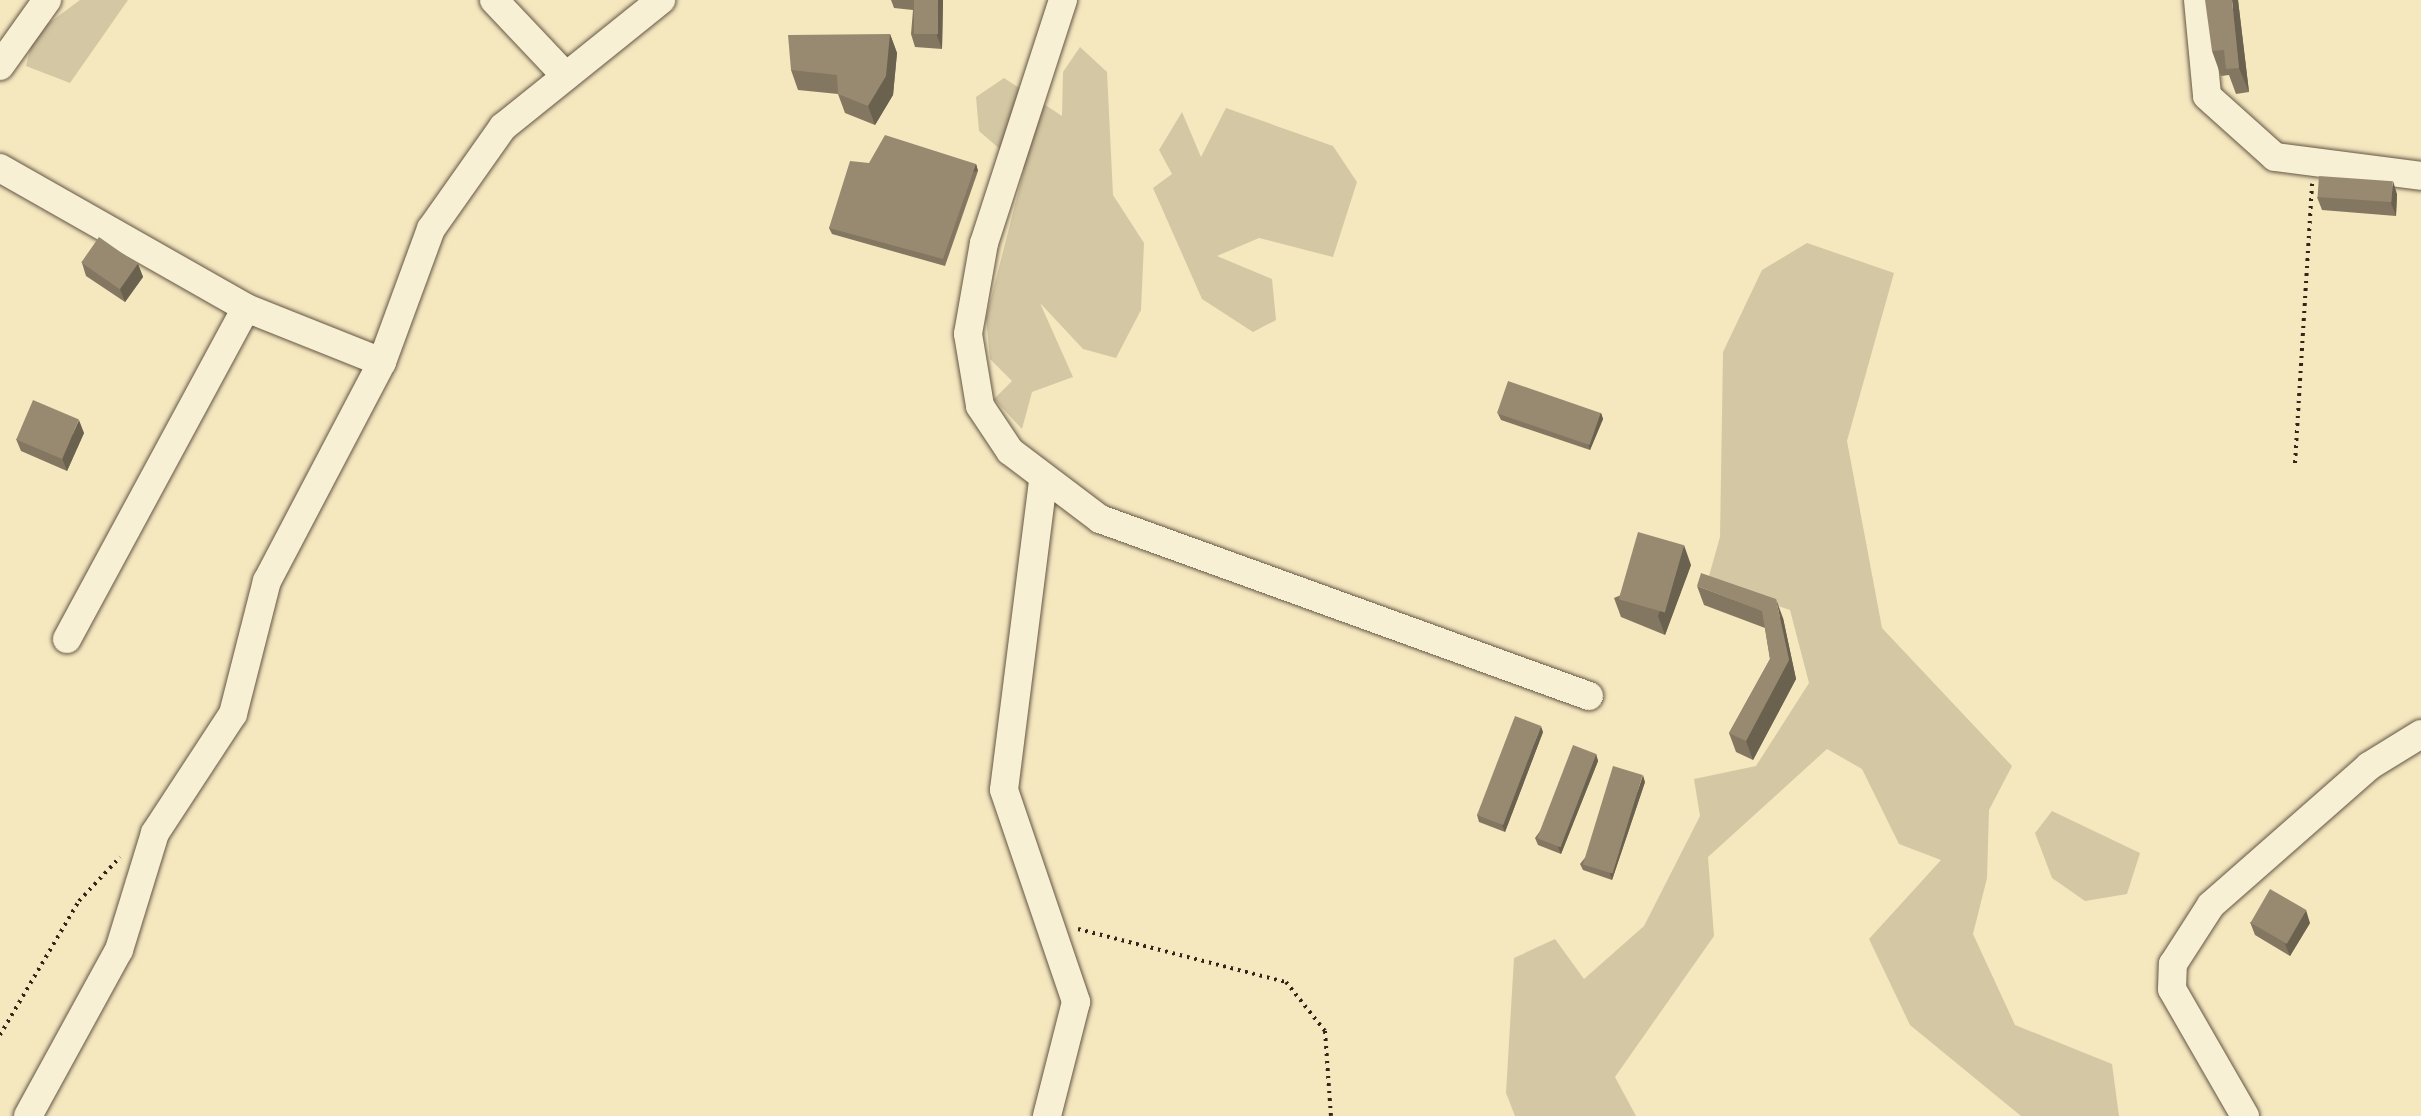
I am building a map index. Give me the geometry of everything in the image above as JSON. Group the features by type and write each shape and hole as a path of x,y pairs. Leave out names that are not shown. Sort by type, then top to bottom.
{"street":[{"path":"0,66 47,0"},
{"path":"494,0 564,74"},
{"path":"28,1116 119,950 156,833 233,714 267,581 382,362 431,229 460,179 564,74 661,0"},
{"path":"1062,0 984,243 968,334 980,406 1043,481 1100,519 1589,696"},
{"path":"2198,0 2206,96 2275,157 2421,176"},
{"path":"0,168 246,308 382,362"},
{"path":"67,639 246,308"},
{"path":"1043,481 1004,790 1054,924 1076,1002 1048,1116"},
{"path":"2244,1116 2172,989 2173,964 2211,905 2368,766 2421,734"}],"path":[{"path":"2295,463 2313,164"},
{"path":"0,1035 80,901 130,847"},
{"path":"1054,924 1286,982 1325,1031 1331,1116"}],"shaded area":[{"path":"80,0 128,0 70,83 26,66 34,34"},
{"path":"1080,47 1107,72 1113,195 1144,243 1141,310 1116,358 1083,349 1040,303 1073,377 1032,392 1022,429 994,399 1012,381 990,359 986,318 1024,170 979,131 976,97 1004,78 1062,116 1063,72"},
{"path":"1226,108 1333,146 1357,182 1333,257 1259,238 1217,256 1272,279 1276,320 1253,332 1202,299 1153,188 1172,174 1159,150 1182,112 1201,157"},
{"path":"1807,243 1894,273 1847,441 1882,628 2012,766 1989,810 1987,878 1973,934 2015,1025 2112,1064 2119,1116 2021,1116 1910,1025 1869,939 1941,860 1899,844 1862,769 1827,749 1708,857 1714,936 1615,1077 1636,1116 1515,1116 1506,1093 1514,958 1555,939 1584,979 1644,926 1700,816 1694,779 1756,766 1809,683 1790,610 1707,583 1720,537 1723,352 1762,270"},
{"path":"2052,811 2140,853 2127,894 2085,901 2052,878 2035,833"}],"building":[{"path":"914,0 938,0 938,34 914,34"},
{"path":"2205,0 2232,0 2239,68 2226,69 2224,50 2212,51"},
{"path":"890,34 886,76 868,106 838,94 837,75 791,70 788,35"},
{"path":"885,135 976,164 943,259 829,228 850,161 869,163"},
{"path":"2319,176 2393,181 2391,202 2318,197"},
{"path":"99,237 138,264 120,289 81,262"},
{"path":"1508,381 1601,413 1590,445 1497,413"},
{"path":"33,400 79,420 62,459 16,440"},
{"path":"1638,532 1684,545 1665,613 1619,599"},
{"path":"1701,573 1776,599 1789,660 1746,741 1729,733 1770,659 1762,611 1697,586"},
{"path":"1515,716 1541,726 1503,825 1477,815"},
{"path":"1573,745 1596,754 1561,847 1537,838"},
{"path":"1613,766 1643,775 1613,874 1583,864"},
{"path":"2270,889 2306,910 2287,944 2250,923"}]}
